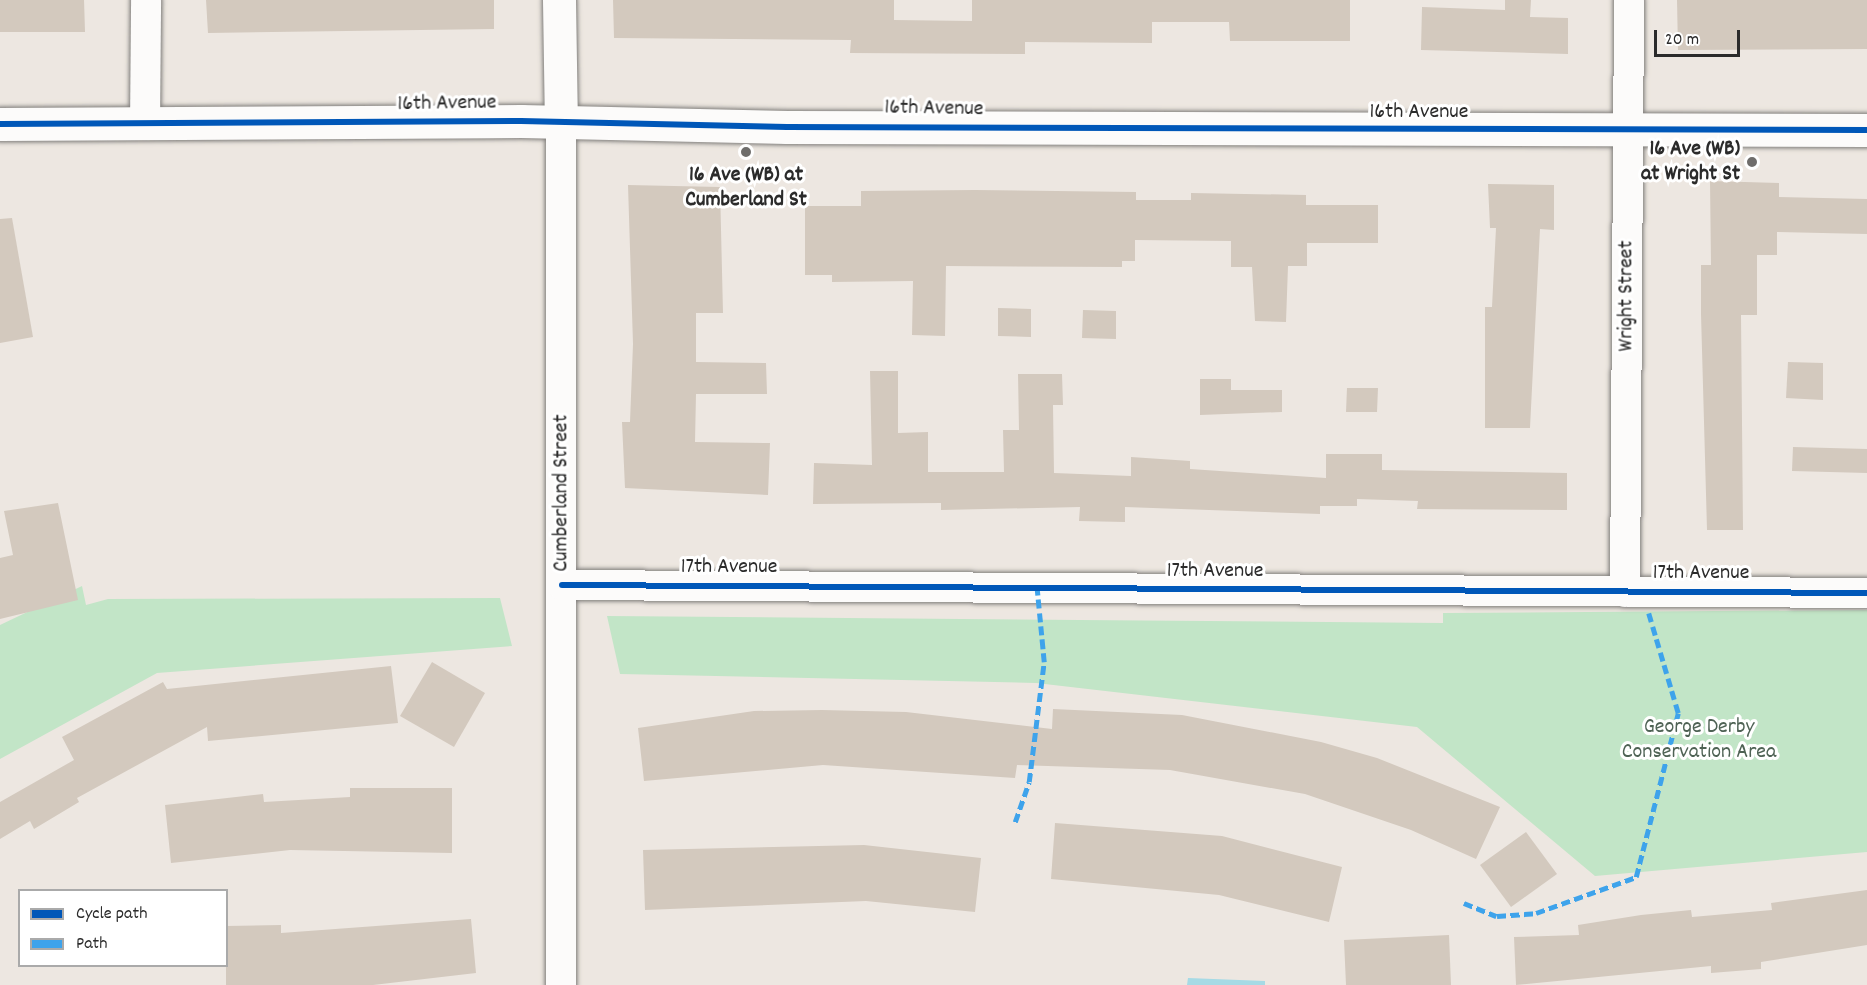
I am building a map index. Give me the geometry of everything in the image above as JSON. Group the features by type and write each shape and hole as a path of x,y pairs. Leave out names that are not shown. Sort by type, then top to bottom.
{"street":[{"path":"145,125 146,0"},
{"name":"Cumberland Street","path":"559,0 562,585 561,985"},
{"name":"Wright Street","path":"1625,591 1629,0"},
{"name":"16th Avenue","path":"0,124 561,122 1628,132 1867,130"},
{"name":"17th Avenue","path":"562,585 1867,592"}],"green space":[{"path":"82,586 86,605 108,599 500,598 512,646 157,673 0,759 0,625"},
{"name":"George Derby Conservation Area","path":"1867,610 1867,852 1595,876 1417,727 1036,683 620,674 607,616 1443,623 1443,613"}],"water":[{"path":"1188,978 1265,981 1265,985 1187,985"}],"building":[{"path":"0,0 84,0 85,32 0,32"},
{"path":"206,0 494,0 494,29 208,33"},
{"path":"613,0 894,0 894,20 972,21 972,0 1350,0 1350,41 1230,41 1229,22 1152,22 1152,43 1025,42 1025,54 850,53 851,40 614,38"},
{"path":"1505,0 1531,0 1530,17 1568,18 1568,54 1421,50 1422,7 1505,10"},
{"path":"1677,0 1867,0 1867,49 1678,50"},
{"path":"1710,181 1779,183 1779,197 1867,199 1867,234 1777,232 1777,255 1757,255 1757,315 1741,315 1743,530 1707,530 1701,265 1711,265"},
{"path":"1488,184 1554,185 1554,230 1540,229 1530,428 1485,428 1485,307 1492,307 1496,228 1490,228"},
{"path":"628,185 720,187 723,313 696,313 696,362 766,363 767,394 696,394 695,442 770,443 768,495 625,488 622,422 630,422 633,344"},
{"path":"861,191 1136,192 1136,200 1191,200 1191,193 1306,195 1306,205 1378,205 1378,243 1307,243 1307,266 1288,266 1286,322 1255,321 1252,267 1231,267 1231,241 1135,240 1135,261 1122,261 1122,267 946,266 945,336 912,335 913,281 832,282 832,275 805,275 805,206 861,206"},
{"path":"12,218 33,337 0,343 0,219"},
{"path":"998,308 1031,309 1031,337 998,336"},
{"path":"1083,310 1116,311 1116,339 1082,338"},
{"path":"1788,362 1823,363 1823,400 1786,398"},
{"path":"870,371 898,371 898,433 928,432 928,472 1004,472 1003,430 1019,430 1018,374 1062,374 1063,405 1053,405 1054,473 1131,476 1131,457 1190,461 1190,469 1326,478 1326,454 1382,454 1382,470 1567,473 1567,510 1417,509 1418,501 1357,499 1357,506 1320,506 1320,514 1125,507 1125,522 1079,521 1080,507 941,510 941,503 813,504 814,463 872,465"},
{"path":"1200,379 1231,379 1231,390 1282,390 1282,412 1200,415"},
{"path":"1347,388 1378,388 1377,412 1346,412"},
{"path":"1793,447 1867,449 1867,473 1792,471"},
{"path":"58,503 78,600 0,619 0,558 13,555 4,511"},
{"path":"432,662 485,693 454,747 400,716"},
{"path":"391,666 398,723 208,741 207,727 77,798 79,802 34,829 30,821 0,839 0,802 74,760 62,737 163,682 167,689"},
{"path":"1053,709 1182,715 1321,742 1377,758 1500,807 1476,859 1411,830 1305,794 1170,770 1017,765 1015,778 823,765 644,781 638,728 754,711 822,710 906,712 1052,729"},
{"path":"350,788 452,788 452,853 290,850 171,863 165,805 263,794 264,802 350,797"},
{"path":"1055,823 1222,836 1342,867 1329,922 1219,895 1051,879"},
{"path":"1526,832 1557,874 1511,907 1480,865"},
{"path":"864,845 981,858 975,912 866,901 645,910 643,850"},
{"path":"1867,890 1867,945 1761,962 1761,969 1711,973 1711,966 1516,985 1514,937 1579,935 1578,925 1641,915 1691,910 1692,917 1772,910 1771,903"},
{"path":"471,919 476,973 373,985 226,985 228,926 281,925 281,933"},
{"path":"1449,935 1451,985 1346,985 1344,940"}],"marked path":[{"path":"1015,822 1029,782 1044,662 1037,589"},
{"path":"1464,903 1497,916 1536,913 1636,877 1678,713 1648,612"}],"cycle path":[{"path":"0,124 521,121 787,127 1867,130"},
{"path":"562,585 1867,593"}],"place":[{"name":"16 Ave (WB) at Cumberland St","path":"746,152"},
{"name":"16 Ave (WB) at Wright St","path":"1752,162"}]}
